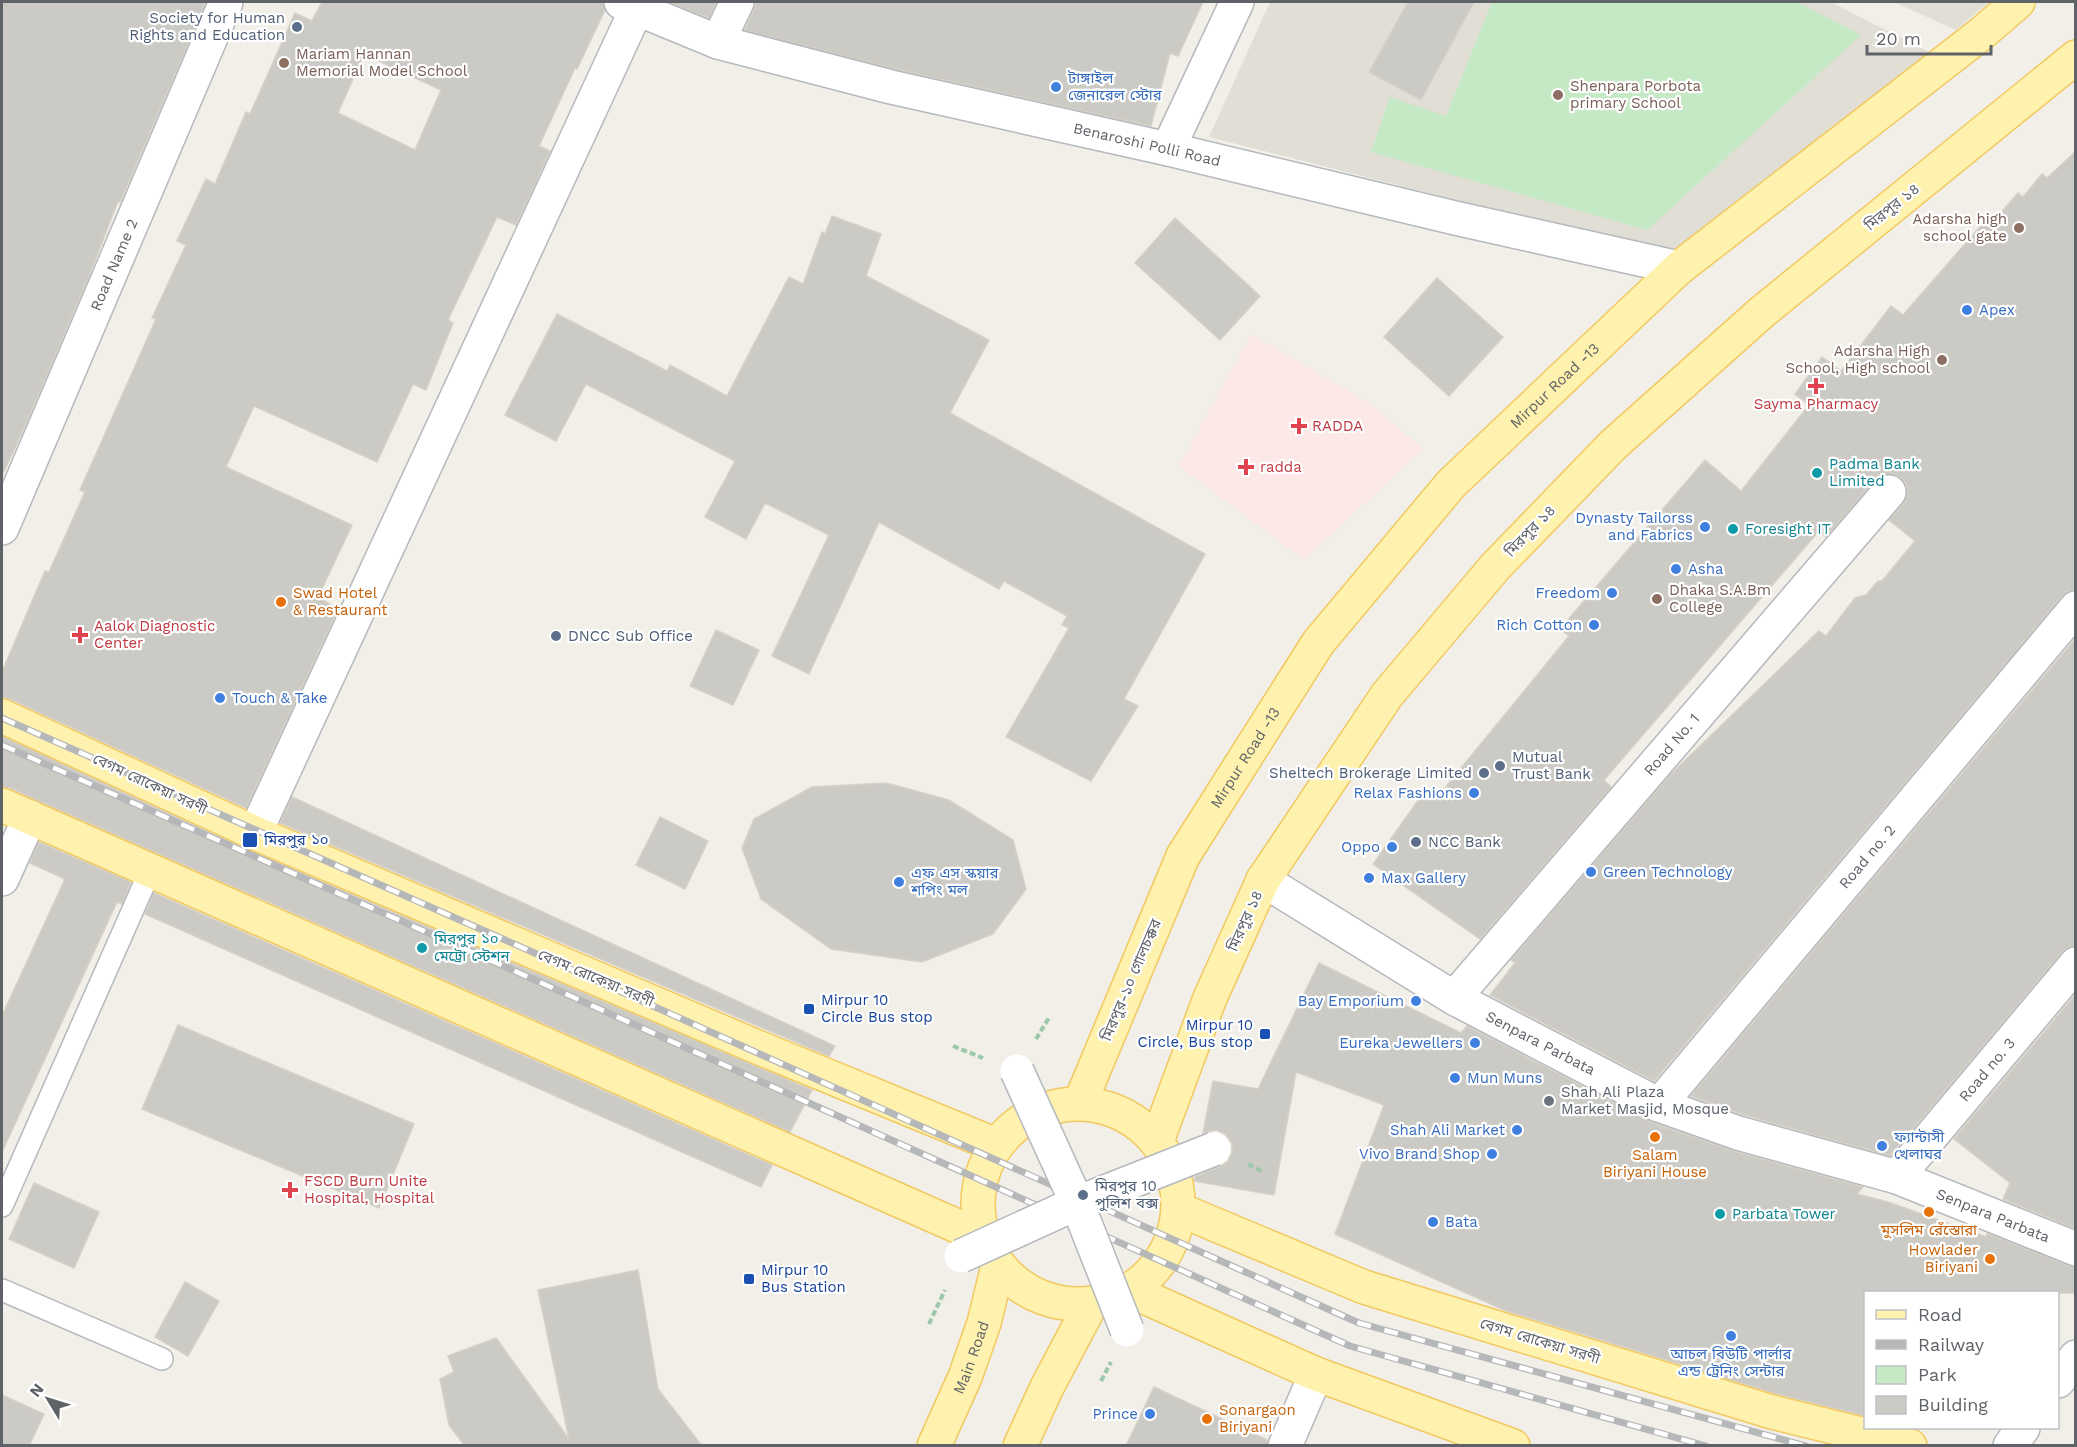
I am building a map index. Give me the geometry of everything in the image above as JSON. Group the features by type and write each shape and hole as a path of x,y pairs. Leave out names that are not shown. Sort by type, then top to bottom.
{"main road":[{"name":"Mirpur Road -13","path":"1183,856 1318,643 1451,484 1679,268 1981,34 2018,2"},
{"name":"মিরপুর ১৪","path":"1157,1141 1210,998 1263,880 1387,695 1495,567 1613,445 1762,312 2076,57"},
{"name":"বেগম রোকেয়া সরণী","path":"2,716 255,833 751,1044 996,1145"},
{"path":"16,811 972,1246 1024,1290 1056,1303 1091,1304 1111,1299 1129,1290 1149,1275 1164,1256 1174,1233 1178,1209 1177,1185 1170,1161 1157,1141 1135,1121 1109,1107 1080,1103 1048,1107 1019,1122 996,1145 982,1174 972,1246"},
{"name":"মিরপুর-১০ গোলচক্কর","path":"1080,1103 1183,856"},
{"name":"বেগম রোকেয়া সরণী","path":"1178,1209 1364,1287 1772,1412 1910,1446"},
{"name":"Main Road","path":"934,1446 984,1323 998,1266"},
{"path":"1129,1290 1316,1374 1507,1445"},
{"path":"1020,1446 1047,1387 1091,1304"}],"street":[{"name":"Road Name 2","path":"2,528 226,2"},
{"path":"718,42 737,2"},
{"path":"1168,149 1237,2"},
{"path":"255,833 629,5"},
{"name":"Benaroshi Polli Road","path":"629,5 718,42 891,87 1679,268"},
{"name":"Road No. 1","path":"1454,998 1889,492"},
{"name":"Road no. 2","path":"1659,1105 2076,608"},
{"path":"2,879 16,811"},
{"name":"Senpara Parbata","path":"1263,880 1454,998 1659,1105 1738,1133 1897,1178 2076,1248"},
{"name":"Road no. 3","path":"1897,1178 2076,964"},
{"path":"1017,1071 1077,1203 1127,1330"},
{"path":"972,1246 1214,1149"},
{"path":"2059,1380 2076,1357"},
{"path":"1285,1446 1316,1374"},
{"path":"2010,1446 2022,1429"}],"lane":[{"path":"2,1206 150,871"},
{"path":"2,1290 162,1359"}],"shaded area":[{"name":"Shenpara Porbota primary School","path":"1270,2 1831,2 1933,54 1708,264 1209,137"},
{"path":"1894,2 1989,2 1956,30"},
{"name":"RADDA","path":"1251,334 1371,404 1423,449 1304,560 1179,466"}],"green space":[{"path":"1492,2 1797,2 1861,35 1647,230 1371,152 1390,97 1446,116"}],"building":[{"path":"2,2 206,2 120,202 118,201 89,276 2,476"},
{"path":"322,2 603,2 605,10 539,146 550,151 516,225 497,217 448,320 453,323 426,390 413,384 377,462 254,406 226,467 352,525 318,597 338,609 246,808 2,697 2,672 45,571 49,572 85,492 80,490 156,319 152,318 186,245 177,241 206,179 215,184 246,112 250,114 295,13 312,21","holes":["364,54 441,90 415,150 338,113"]},
{"path":"669,2 716,2 709,18"},
{"path":"756,2 1203,2 1178,56 1170,53 1151,126 895,69 745,30"},
{"path":"1408,2 1474,2 1421,100 1369,72"},
{"path":"2076,151 2076,590 2069,591 2062,596 1654,1081 1490,995 1515,963 1511,960 1670,775 1819,631 1826,636 1855,598 1866,595 1878,581 1882,581 1915,541 1889,520 1907,496 1907,486 1902,478 1892,474 1882,475 1875,480 1826,537 1819,531 1604,780 1611,787 1480,939 1373,864 1424,792 1435,800 1569,636 1560,629 1705,460 1741,491 1809,405 1795,394 1822,357 1841,371 1891,306 1903,315 1985,221 1990,225 2018,193 2023,197 2042,174 2047,178"},
{"path":"832,216 881,234 866,276 989,340 950,413 1205,554 1124,699 1138,706 1091,781 1006,737 1069,628 1062,625 1067,616 1004,581 999,589 879,522 809,674 772,656 829,535 765,503 746,539 705,517 735,461 586,384 556,441 505,415 557,314 667,371 670,365 727,396 789,277 803,284 822,232 825,234"},
{"path":"1175,218 1260,296 1220,340 1135,263"},
{"path":"1437,278 1503,337 1449,396 1384,337"},
{"path":"716,630 759,650 733,705 690,686"},
{"path":"2076,638 2076,946 2069,947 2062,952 1890,1156 1744,1115 1691,1096"},
{"path":"2,736 247,850 812,1090 790,1132 10,788 2,787"},
{"path":"886,783 949,800 1013,840 1026,889 993,934 922,962 831,949 761,899 742,848 754,819 812,787"},
{"path":"292,797 835,1046 829,1056 280,823"},
{"path":"660,817 708,841 685,889 636,865"},
{"path":"39,842 131,882 122,904 117,902 2,1152 2,1016 65,879 30,863"},
{"path":"154,893 772,1165 761,1187 145,914"},
{"path":"1319,963 1461,1033 1467,1026 1653,1123 1733,1151 1863,1187 1857,1194 1888,1202 1986,1237 1987,1233 2076,1267 2076,1293 2059,1293 2059,1291 1864,1291 1864,1416 1777,1394 1504,1310 1335,1234 1384,1105 1296,1072 1274,1195 1194,1181 1195,1177 1228,1161 1232,1152 1232,1143 1225,1134 1216,1130 1203,1133 1213,1081 1258,1089"},
{"path":"2076,994 2076,1229 2003,1199 2010,1183 1954,1139"},
{"path":"178,1025 414,1124 379,1208 142,1109"},
{"path":"34,1183 99,1212 74,1268 9,1239"},
{"path":"638,1270 658,1389 702,1446 465,1446 449,1425 440,1379 454,1372 448,1356 496,1338 569,1439 538,1290"},
{"path":"185,1282 219,1301 188,1356 155,1337"},
{"path":"1154,1387 1267,1440 1267,1446 1126,1446"},
{"path":"2,1395 44,1414 29,1446 2,1446"}],"railway":[{"path":"2,718 546,958 1359,1323 1806,1446"},
{"path":"2,745 535,980 1350,1346 1706,1446"}],"place":[{"name":"Society for Human Rights and Education","path":"297,27"},
{"name":"Mariam Hannan Memorial Model School","path":"284,63"},
{"name":"টাঙ্গাইল জেনারেল স্টোর","path":"1056,87"},
{"name":"Shenpara Porbota primary School","path":"1558,95"},
{"name":"Adarsha high school gate","path":"2019,228"},
{"name":"Apex","path":"1967,310"},
{"name":"Adarsha High School, High school","path":"1942,360"},
{"name":"Sayma Pharmacy","path":"1816,386"},
{"name":"RADDA","path":"1299,426"},
{"name":"radda","path":"1246,467"},
{"name":"Padma Bank Limited","path":"1817,473"},
{"name":"Dynasty Tailorss and Fabrics","path":"1705,527"},
{"name":"Foresight IT","path":"1733,529"},
{"name":"Asha","path":"1676,569"},
{"name":"Freedom","path":"1612,593"},
{"name":"Dhaka S.A.Bm College","path":"1657,599"},
{"name":"Swad Hotel & Restaurant","path":"281,602"},
{"name":"Rich Cotton","path":"1594,625"},
{"name":"Aalok Diagnostic Center","path":"80,635"},
{"name":"DNCC Sub Office","path":"556,636"},
{"name":"Touch & Take","path":"220,698"},
{"name":"Mutual Trust Bank","path":"1500,766"},
{"name":"Sheltech Brokerage Limited","path":"1484,773"},
{"name":"Relax Fashions","path":"1474,793"},
{"name":"মিরপুর ১০","path":"250,840"},
{"name":"NCC Bank","path":"1416,842"},
{"name":"Oppo","path":"1392,847"},
{"name":"Green Technology","path":"1591,872"},
{"name":"Max Gallery","path":"1369,878"},
{"name":"এফ এস স্কয়ার শপিং মল","path":"899,882"},
{"name":"মিরপুর ১০ মেট্রো স্টেশন","path":"422,948"},
{"name":"Bay Emporium","path":"1416,1001"},
{"name":"Mirpur 10 Circle Bus stop","path":"809,1009"},
{"name":"Mirpur 10 Circle, Bus stop","path":"1265,1034"},
{"name":"Eureka Jewellers","path":"1475,1043"},
{"name":"Mun Muns","path":"1455,1078"},
{"name":"Shah Ali Plaza Market Masjid, Mosque","path":"1549,1101"},
{"name":"Shah Ali Market","path":"1517,1130"},
{"name":"Salam Biriyani House","path":"1655,1137"},
{"name":"ফ্যান্টাসী খেলাঘর","path":"1882,1146"},
{"name":"Vivo Brand Shop","path":"1492,1154"},
{"name":"FSCD Burn Unite Hospital, Hospital","path":"290,1190"},
{"name":"মিরপুর 10 পুলিশ বক্স","path":"1083,1195"},
{"name":"মুসলিম রেঁস্তোরা","path":"1929,1212"},
{"name":"Parbata Tower","path":"1720,1214"},
{"name":"Bata","path":"1433,1222"},
{"name":"Howlader Biriyani","path":"1990,1259"},
{"name":"Mirpur 10 Bus Station","path":"749,1279"},
{"name":"আচল বিউটি পার্লার এন্ড ট্রেনিং সেন্টার","path":"1731,1336"},
{"name":"Prince","path":"1150,1414"},
{"name":"Sonargaon Biriyani","path":"1207,1419"}]}
